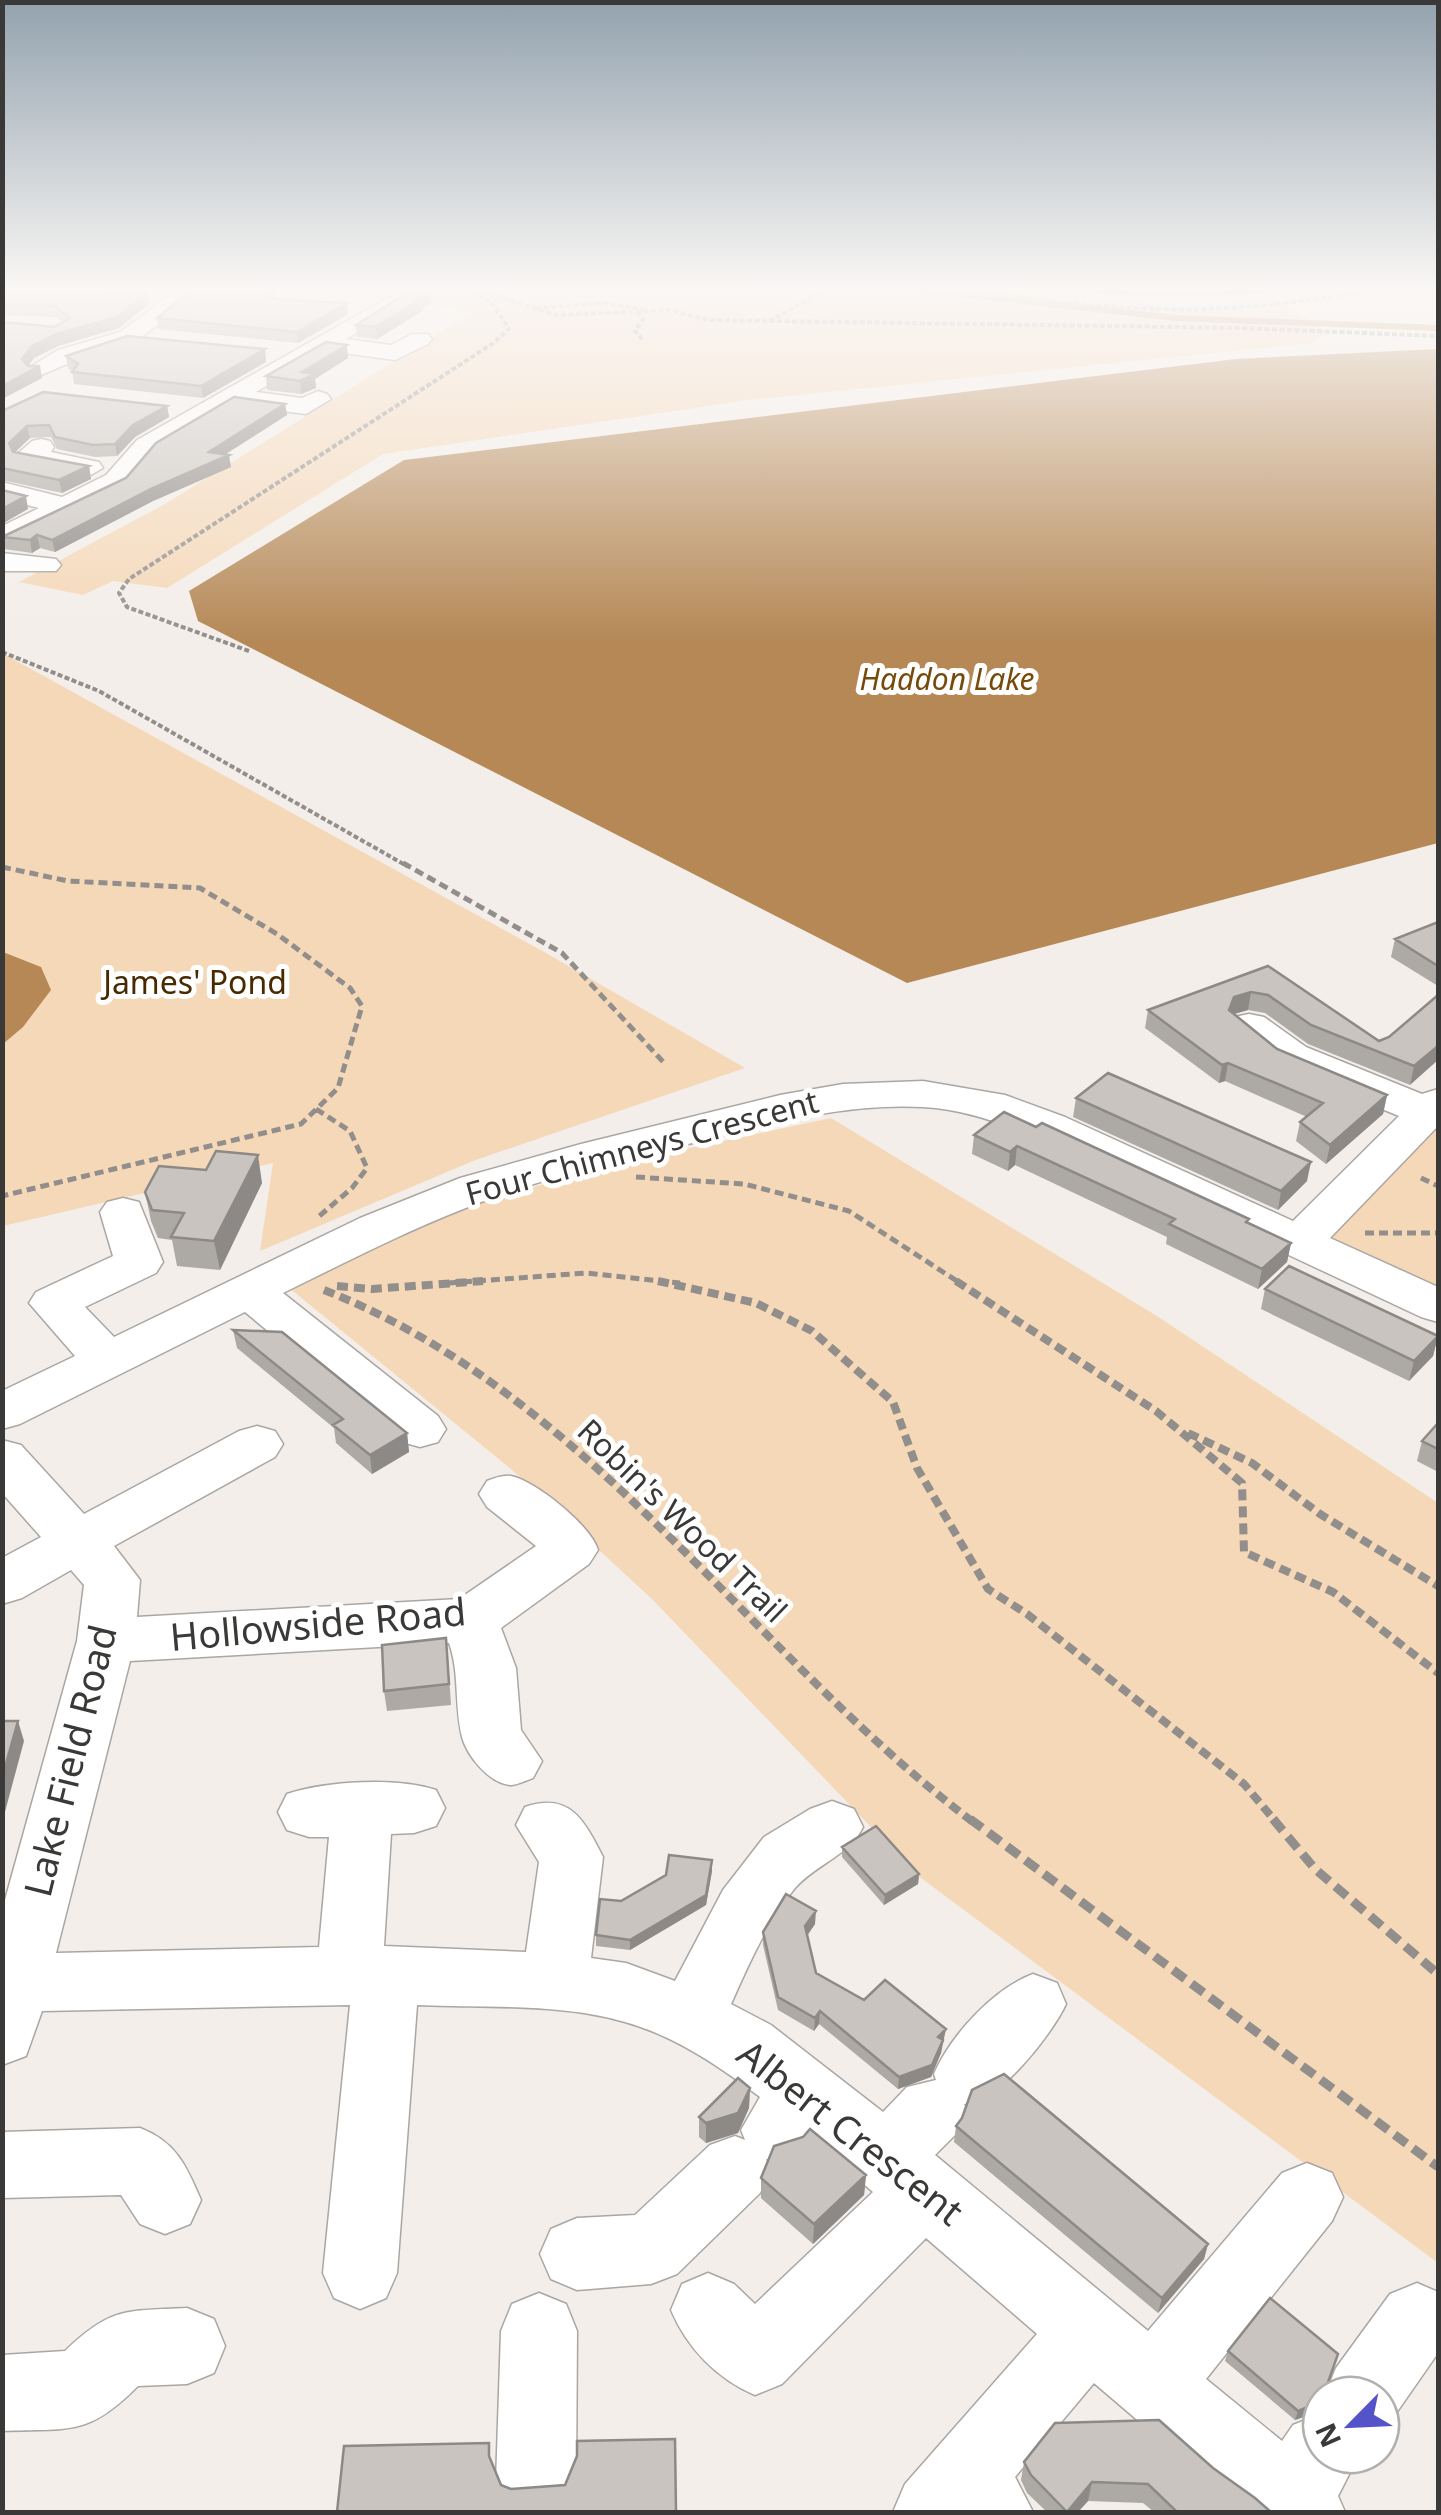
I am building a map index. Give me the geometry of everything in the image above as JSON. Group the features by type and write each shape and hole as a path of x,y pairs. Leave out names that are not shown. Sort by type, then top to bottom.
{"street":[{"path":"2,538 116,480 146,446 215,406"},
{"path":"42,447 28,456 96,469 128,468"},
{"path":"2,490 68,507"},
{"path":"2,562 46,565"},
{"path":"1249,1026 1291,1056 1433,1107 1300,1240"},
{"name":"Four Chimneys Crescent","path":"2,1412 109,1360 279,1286 377,1228 476,1188 654,1139 844,1097 923,1094 990,1104 1049,1126 1438,1306"},
{"path":"109,1360 53,1303 138,1262 124,1212"},
{"path":"279,1286 420,1429"},
{"path":"2,1583 257,1444"},
{"name":"Lake Field Road","path":"2,1458 112,1580 106,1641 7,2000"},
{"name":"Hollowside Road","path":"106,1641 470,1620 522,1588 570,1550 568,1542 506,1494"},
{"path":"470,1620 487,1668 492,1738 512,1760"},
{"path":"360,2273 367,1975 362,1811"},
{"path":"546,1825 571,1857 555,1982"},
{"path":"692,2016 730,1938 770,1874 786,1856 832,1827"},
{"name":"Albert Crescent","path":"7,2000 367,1975 555,1982 626,1992 692,2016 747,2047 772,2130 928,2133 1090,2330 1305,2488"},
{"path":"708,2310 756,2357 1033,2004"},
{"path":"577,2254 651,2249 772,2130"},
{"path":"2,2165 140,2161 165,2200"},
{"path":"1156,2382 1307,2197"},
{"path":"1377,2375 1417,2320"},
{"path":"962,2502 1090,2330"},
{"path":"536,2482 539,2331"},
{"path":"2,2393 81,2388 122,2350 186,2346"}],"path":[{"path":"249,650 146,615 127,606 119,593 129,579 396,406"},
{"path":"2,652 99,691 562,952 666,1065"},
{"path":"2,867 68,880 200,888 277,934 350,988 362,1006 338,1088 300,1124 2,1196"},
{"path":"279,1286 294,1240 352,1188 368,1168 361,1142 348,1124 316,1109"},
{"path":"629,1178 663,1176 744,1184 849,1211 1156,1411 1242,1483 1244,1552 1333,1592 1438,1673"},
{"path":"1421,1178 1438,1186"},
{"path":"1351,1233 1438,1233"},
{"path":"279,1286 372,1289 586,1273 679,1283 756,1304 812,1331 893,1402 917,1468 988,1588 1027,1614 1244,1784 1316,1869 1438,1974"},
{"path":"279,1286 329,1278"},
{"name":"Robin's Wood Trail","path":"279,1286 356,1302 470,1367 601,1469 764,1635 932,1791 1318,2082 1438,2167"},
{"path":"1177,1428 1252,1463 1320,1514 1438,1586"}],"green space":[{"path":"322,406 706,406 383,454 167,588 113,581 83,595 19,582 165,504"},
{"name":"James' Pond","path":"2,653 546,953 745,1068 473,1161 260,1251 273,1163 3,1226"},
{"path":"831,1118 1157,1316 1438,1503 1438,2263 917,1875 652,1599 511,1469 288,1287 458,1209 610,1165"},
{"path":"1438,1128 1438,1289 1319,1235"}],"water":[{"name":"Haddon Lake","path":"846,406 1438,406 1438,843 907,983 198,621 189,591 404,460"},
{"name":"James' Pond","path":"3,952 41,967 51,990 23,1027 3,1044"}],"building":[{"path":"12,406 166,406 133,425 115,444 93,445 55,437 49,425 27,426 9,443 13,452 89,466 59,480 2,468 2,411"},
{"path":"218,406 281,406 209,452 229,455 151,489 52,540 37,535 30,540 2,537 126,478 156,443"},
{"path":"2,490 26,496 2,509"},
{"path":"1438,922 1438,966 1395,939"},
{"path":"1268,966 1379,1041 1438,995 1438,1046 1414,1066 1311,1025 1268,995 1251,992 1234,997 1229,1010 1277,1049 1387,1095 1330,1145 1300,1122 1323,1103 1228,1063 1222,1065 1148,1010"},
{"path":"1108,1073 1311,1162 1281,1191 1076,1098"},
{"path":"1004,1112 1036,1127 1042,1123 1249,1219 1246,1222 1291,1243 1262,1269 1169,1224 1175,1219 1017,1146 1010,1152 974,1135"},
{"path":"216,1151 258,1155 214,1241 171,1237 184,1213 152,1210 145,1192 159,1166 206,1170"},
{"path":"1289,1266 1438,1336 1414,1361 1265,1289"},
{"path":"233,1330 282,1332 407,1433 370,1455 333,1425 343,1419"},
{"path":"1438,1423 1438,1449 1422,1441"},
{"path":"446,1638 449,1684 384,1691 382,1645"},
{"path":"2,1721 18,1721 2,1778"},
{"path":"876,1826 919,1874 885,1895 842,1847"},
{"path":"669,1855 712,1860 706,1895 630,1940 596,1935 600,1899 621,1901 666,1875"},
{"path":"786,1894 816,1911 805,1926 816,1973 864,2000 885,1980 946,2029 938,2037 943,2040 932,2065 899,2077 820,2011 815,2018 778,1997 763,1932"},
{"path":"1004,2074 1208,2244 1162,2298 956,2126 972,2090"},
{"path":"738,2078 750,2088 738,2113 706,2123 699,2117"},
{"path":"810,2129 866,2175 814,2224 761,2178 774,2146 803,2137"},
{"path":"1270,2298 1338,2354 1331,2375 1301,2375 1298,2411 1228,2351"},
{"path":"1159,2420 1271,2512 1177,2512 1148,2484 1092,2482 1067,2512 1031,2475 1024,2462 1055,2423"},
{"path":"675,2439 676,2512 337,2512 344,2446 489,2443 489,2456 501,2485 511,2489 565,2485 577,2456 577,2441"}]}
